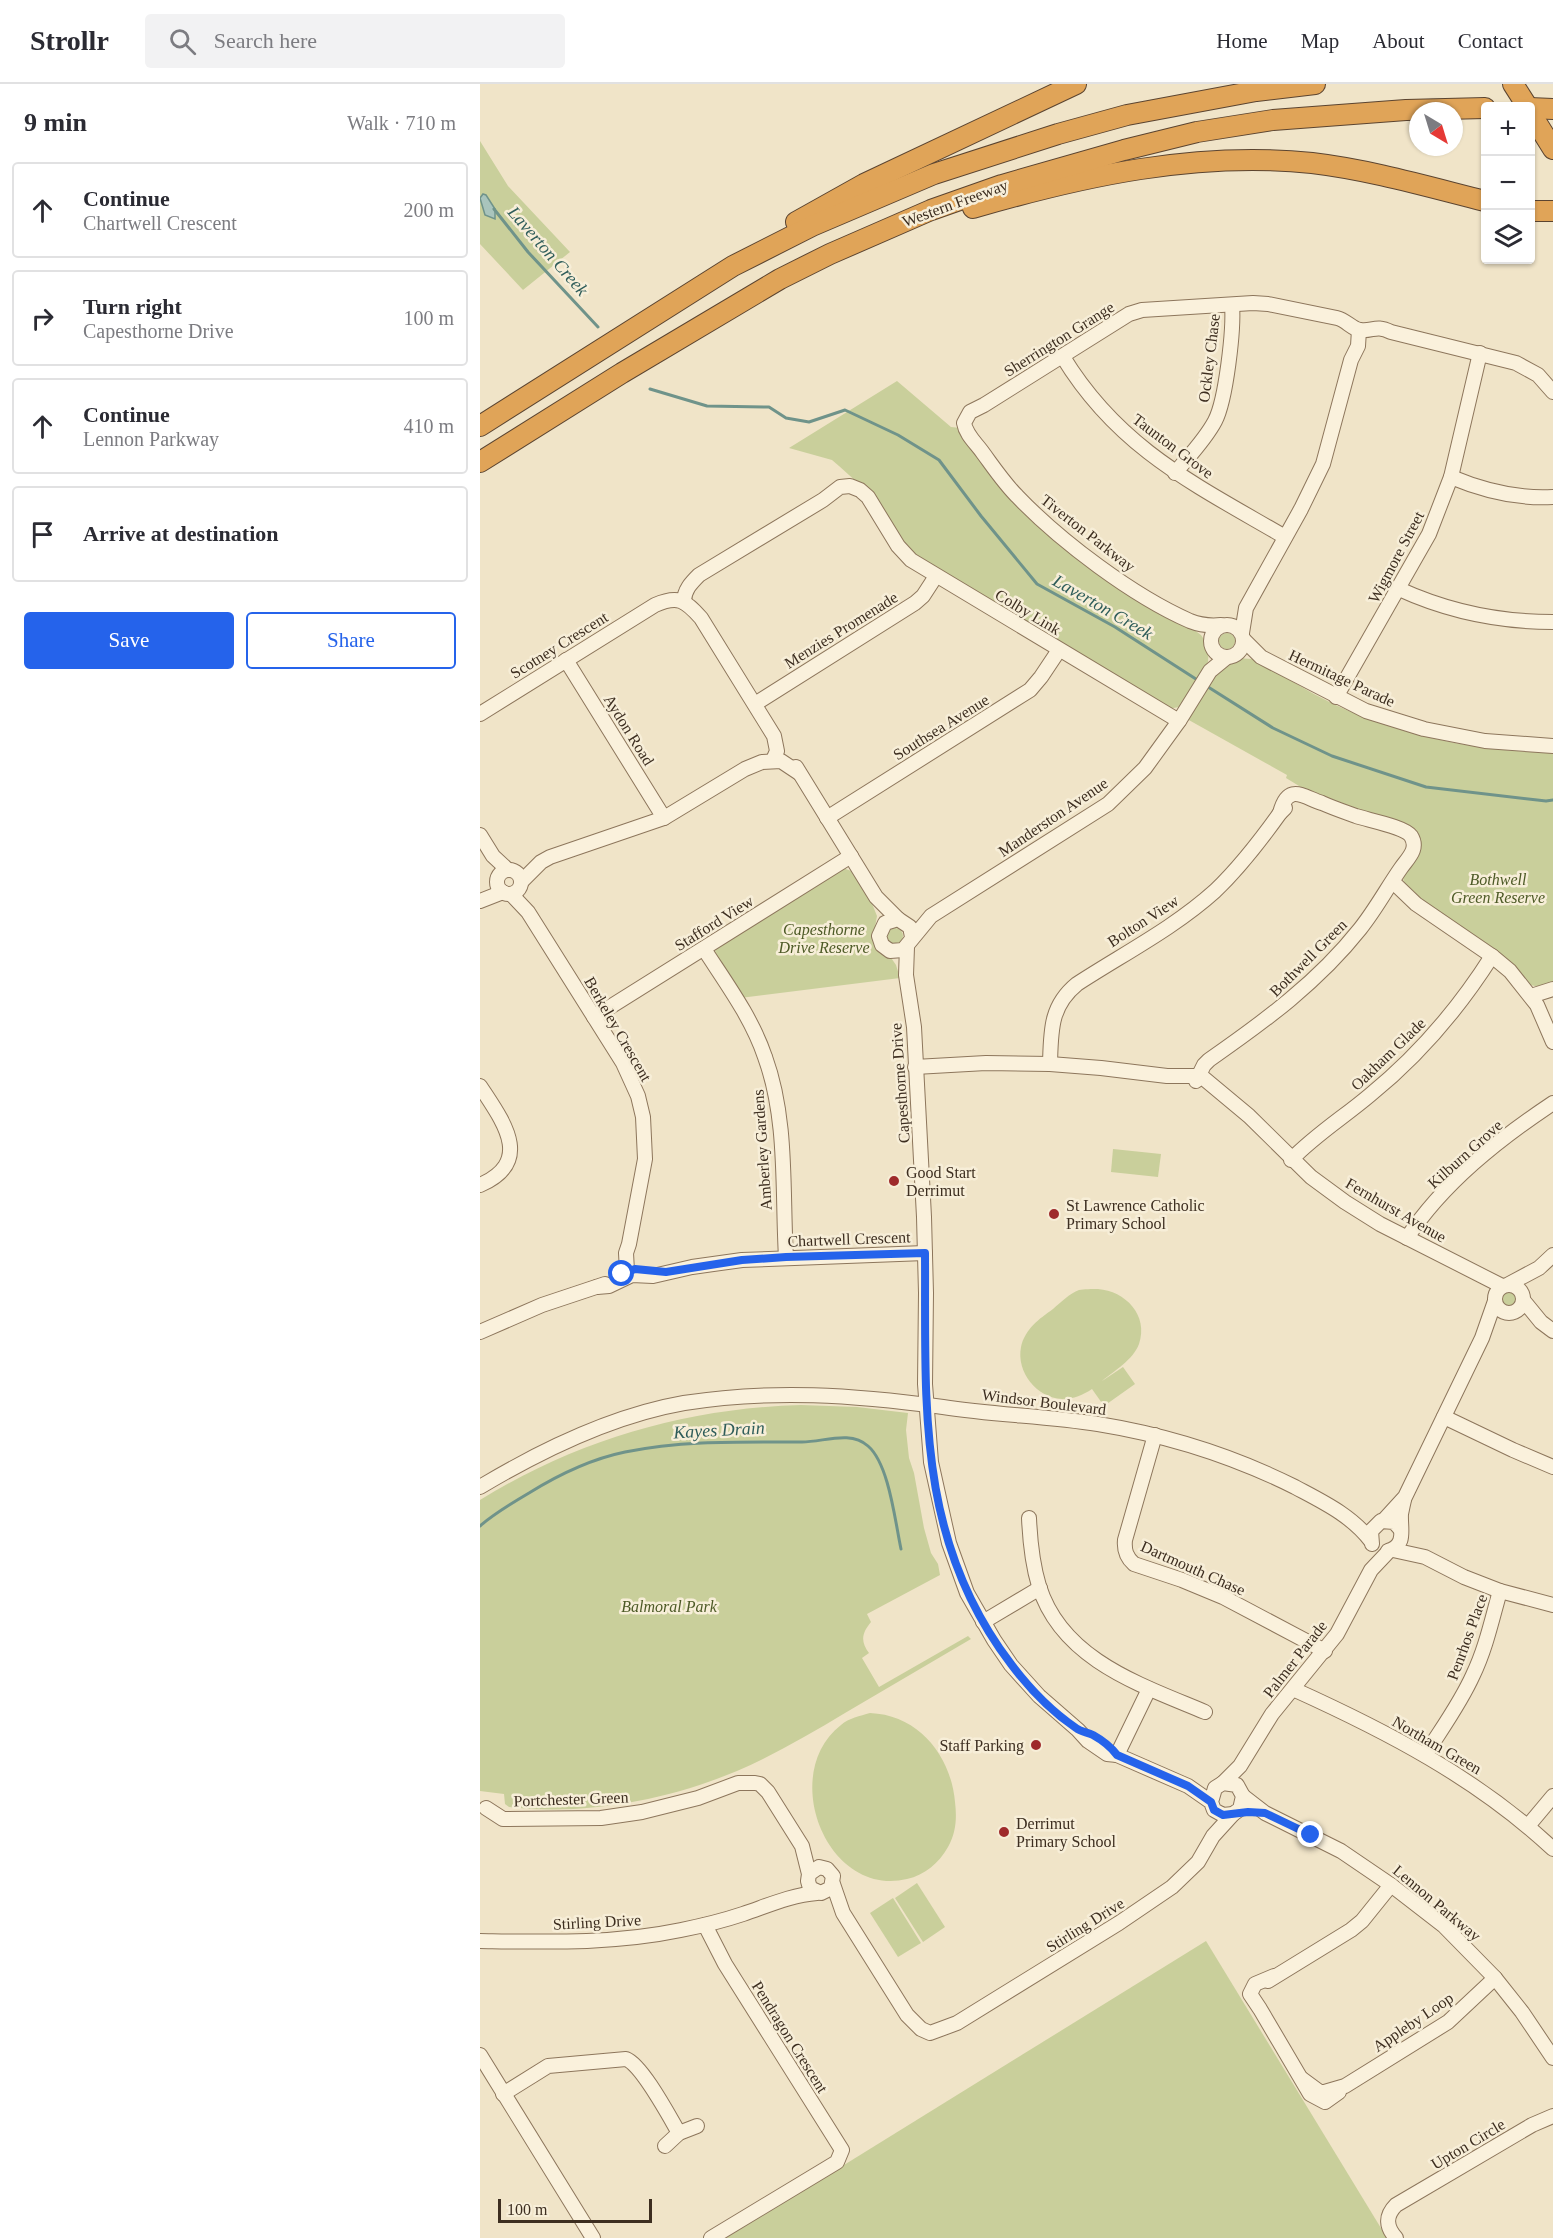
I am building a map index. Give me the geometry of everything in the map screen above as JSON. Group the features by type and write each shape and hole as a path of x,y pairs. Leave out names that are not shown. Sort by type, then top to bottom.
{"highway":[{"path":"719,274 734,261 807,214 864,184 1076,84"},
{"name":"Western Freeway","path":"480,426 719,274 812,226 934,174 1127,115 1314,84"},
{"path":"1513,84 1525,102"},
{"name":"Western Freeway","path":"480,462 622,373 780,279 830,254 931,210 1002,185 1197,132 1273,120 1406,110 1481,108"},
{"path":"1535,109 1553,109"},
{"path":"1535,119 1553,149"},
{"path":"780,279 922,222 1053,186 1146,167 1210,161 1313,163 1393,178 1481,200"},
{"path":"1535,211 1552,211"}],"street":[{"name":"Sherrington Grange","path":"969,424 974,421 984,405 1129,314 1142,310 1232,305 1268,304 1343,320 1358,334 1377,327 1480,353 1525,366 1538,375 1553,392"},
{"name":"Ockley Chase","path":"1175,473 1209,431 1220,411 1232,327 1232,305"},
{"path":"1246,609 1214,632 1212,645 1217,653 1231,656 1241,649 1246,609 1323,464 1352,360 1351,344 1358,334"},
{"name":"Wigmore Street","path":"1336,696 1400,589 1429,534 1451,477 1480,353"},
{"name":"Taunton Grove","path":"1063,357 1077,380 1106,414 1143,448 1175,473 1285,537"},
{"name":"Tiverton Parkway","path":"969,424 981,450 1016,495 1055,531 1110,574 1192,622 1209,626 1225,625"},
{"path":"1451,477 1498,492 1531,497 1553,497"},
{"name":"Colby Link","path":"686,598 709,571 840,487 855,487 868,497 903,553 936,576 1179,721"},
{"name":"Menzies Promenade","path":"754,704 915,603 923,596 936,576"},
{"path":"1400,589 1419,598 1464,612 1507,619 1553,622"},
{"path":"686,598 695,603 701,618 767,727 774,754 799,773 876,897 910,927 909,942 899,951 890,951 880,940 882,926 876,897"},
{"name":"Scotney Crescent","path":"480,714 655,605 686,598"},
{"name":"Tiverton Parkway","path":"1192,622 1212,645"},
{"path":"1225,625 1236,627 1243,637"},
{"name":"Hermitage Parade","path":"1243,637 1261,657 1366,711 1424,729 1485,741 1553,746"},
{"name":"Manderston Avenue","path":"1210,671 1212,645"},
{"name":"Southsea Avenue","path":"827,818 1030,690 1059,650"},
{"name":"Hermitage Parade","path":"1231,656 1261,657"},
{"name":"Manderston Avenue","path":"909,942 931,916 1108,804 1145,768 1179,721 1210,671 1231,656"},
{"name":"Aydon Road","path":"566,660 664,818"},
{"path":"480,900 556,854 664,818 774,754"},
{"name":"Bolton View","path":"1050,1064 1053,1018 1066,994 1077,984 1183,916 1213,892 1242,863 1280,813 1297,801 1318,802 1382,825 1398,835 1403,843 1409,846"},
{"name":"Berkeley Crescent","path":"480,836 631,1078 644,1118 645,1159 630,1244 631,1272"},
{"name":"Bothwell Green","path":"1201,1080 1204,1065 1271,1017 1311,982 1360,929 1390,887 1409,846"},
{"name":"Stafford View","path":"594,1017 851,856"},
{"path":"1390,887 1492,956 1510,971 1534,1000 1553,1042"},
{"path":"882,926 889,921 931,916"},
{"name":"Capesthorne Drive","path":"909,942 906,975 914,1027 921,1129 927,1404"},
{"name":"Amberley Gardens","path":"704,949 754,1031 765,1055 774,1084 780,1136 786,1257"},
{"name":"Capesthorne Drive","path":"890,951 906,975"},
{"name":"Oakham Glade","path":"1291,1160 1310,1141 1373,1093 1411,1057 1455,1009 1492,956"},
{"path":"1534,1000 1553,989"},
{"path":"1534,1000 1553,996"},
{"path":"915,1067 986,1063 1050,1064 1167,1076 1180,1081 1201,1080"},
{"name":"Fernhurst Avenue","path":"1201,1080 1249,1116 1291,1160 1345,1202 1477,1275 1505,1285"},
{"path":"480,1086 506,1127 510,1149 509,1159 497,1175 480,1185"},
{"name":"Kilburn Grove","path":"1407,1238 1428,1210 1476,1161 1510,1133 1553,1103"},
{"name":"Chartwell Crescent","path":"480,1332 542,1305 597,1287 609,1286 631,1272 666,1272 742,1260 786,1257 925,1253"},
{"path":"1482,1338 1497,1321 1520,1308 1527,1286 1539,1268 1553,1255"},
{"path":"1539,1268 1505,1285 1495,1294 1482,1338 1405,1497 1383,1520 1373,1526 1371,1542 1379,1550 1425,1557 1500,1591 1553,1605"},
{"name":"Fernhurst Avenue","path":"1477,1275 1494,1300"},
{"path":"1505,1285 1517,1287 1541,1322"},
{"path":"1494,1300 1498,1309 1524,1315 1541,1322 1553,1331"},
{"name":"Windsor Boulevard","path":"480,1487 522,1463 572,1440 627,1427 723,1399 805,1393 927,1404 1096,1424 1155,1435 1250,1467 1285,1483 1346,1515 1371,1542"},
{"name":"Lennon Parkway","path":"927,1404 931,1462 941,1512 958,1570 983,1622 1024,1680 1088,1741 1107,1754 1117,1755 1188,1786 1223,1815 1265,1813"},
{"path":"1444,1417 1553,1467"},
{"name":"Dartmouth Chase","path":"1155,1435 1125,1540 1129,1560 1134,1564 1223,1597 1325,1651"},
{"path":"1390,1551 1400,1543 1405,1497"},
{"name":"Windsor Boulevard","path":"1346,1515 1383,1520"},
{"path":"1029,1518 1031,1549 1040,1588 1059,1623 1086,1653 1108,1669 1205,1712"},
{"path":"1383,1520 1394,1522 1425,1557"},
{"name":"Palmer Parade","path":"1371,1542 1371,1570"},
{"name":"Palmer Parade","path":"1221,1784 1240,1766 1272,1714 1325,1651 1337,1634 1371,1570 1390,1551"},
{"path":"983,1622 1040,1588"},
{"name":"Penrhos Place","path":"1425,1755 1460,1702 1474,1674 1486,1642 1500,1591"},
{"path":"1117,1755 1149,1689"},
{"name":"Northam Green","path":"1293,1689 1352,1716 1469,1781 1528,1826 1553,1849"},
{"path":"1235,1813 1242,1805 1240,1766"},
{"name":"Portchester Green","path":"486,1808 503,1818 602,1818 642,1812 698,1798 738,1784 755,1783 768,1792 802,1846 823,1868"},
{"name":"Lennon Parkway","path":"1188,1786 1207,1787 1233,1783 1265,1813 1341,1851 1391,1885 1444,1926 1495,1978 1522,2012 1553,2058"},
{"path":"1213,1836 1215,1818 1211,1804 1212,1792 1221,1784"},
{"path":"1528,1826 1553,1796"},
{"name":"Stirling Drive","path":"833,1884 843,1913 907,2015 921,2029 930,2033 957,2023 1159,1897 1198,1862 1213,1836 1235,1813"},
{"name":"Portchester Green","path":"802,1846 809,1876"},
{"path":"823,1868 830,1872 833,1884 829,1890 819,1893 808,1885 809,1876 815,1869 823,1868"},
{"name":"Stirling Drive","path":"782,1900 809,1876"},
{"name":"Appleby Loop","path":"1391,1885 1362,1921 1351,1930 1274,1976 1259,1991 1260,2009 1310,2094 1320,2102 1331,2099 1345,2086 1448,2022 1495,1978"},
{"name":"Stirling Drive","path":"480,1941 603,1941 656,1935 711,1923 782,1900 819,1893 843,1913"},
{"name":"Pendragon Crescent","path":"711,1923 725,1964 836,2141 835,2156 829,2167 711,2238"},
{"path":"480,2055 593,2238"},
{"path":"503,2094 553,2065 626,2059 634,2063 641,2072 679,2133"},
{"name":"Upton Circle","path":"1532,2125 1553,2104"},
{"name":"Upton Circle","path":"1396,2238 1388,2227 1387,2220 1391,2210 1532,2125 1553,2116"},
{"path":"665,2146 679,2133 697,2126"},
{"name":"Upton Circle","path":"1401,2238 1396,2220 1400,2210 1420,2192"}],"green space":[{"path":"480,141 508,186 570,252 523,290 480,244"},
{"path":"897,381 951,427 961,428 1003,487 1201,635 1209,647 1208,662 1179,707 1168,709 912,555 869,493 839,466 832,460 789,448"},
{"path":"1224,633 1230,633 1235,641 1233,647 1224,649 1219,644 1219,638"},
{"name":"Bothwell Green Reserve","path":"1237,658 1252,659 1329,702 1366,718 1418,735 1471,746 1553,753 1553,985 1540,987 1530,985 1441,917 1410,890 1403,878 1417,843 1347,806 1304,789 1286,778 1287,775 1187,719 1218,671"},
{"name":"Capesthorne Drive Reserve","path":"843,868 854,872 871,901 877,916 874,933 896,965 900,978 740,998 715,953 716,946"},
{"path":"895,928 903,936 895,944 887,936"},
{"path":"1113,1149 1161,1154 1158,1177 1111,1172"},
{"path":"1098,1289 1117,1294 1125,1300 1138,1314 1141,1323 1139,1344 1136,1350 1123,1365 1102,1381 1123,1367 1135,1384 1104,1406 1092,1389 1066,1399 1053,1398 1044,1394 1030,1382 1022,1366 1021,1347 1026,1335 1038,1321 1072,1293 1079,1290"},
{"path":"1509,1291 1517,1299 1509,1307 1501,1299"},
{"name":"Balmoral Park","path":"801,1405 857,1407 908,1413 906,1430 909,1458 924,1528 940,1575 867,1614 871,1622 864,1633 863,1641 869,1653 862,1658 879,1687 968,1636 971,1639 778,1751 737,1771 683,1790 625,1803 567,1809 509,1807 505,1804 504,1794 480,1791 480,1500 555,1460 634,1431 716,1413 758,1407"},
{"path":"870,1713 903,1721 917,1730 939,1754 952,1785 956,1820 951,1842 931,1867 920,1875 907,1879 879,1880 854,1870 834,1852 820,1828 813,1800 813,1772 822,1746 841,1725"},
{"path":"917,1883 945,1927 923,1942 895,1898"},
{"path":"893,1898 921,1943 898,1957 870,1913"},
{"path":"1206,1941 1387,2238 726,2238"}],"water":[{"path":"483,194 495,209 495,219 485,215 480,198"}],"waterway":[{"name":"Laverton Creek","path":"494,209 528,252 598,327"},
{"name":"Laverton Creek","path":"650,389 707,406 769,407 786,418 809,422 845,410 898,435 939,460 1037,584 1115,627 1199,681"},
{"name":"Laverton Creek","path":"1205,685 1273,728 1332,756 1426,787 1553,800"},
{"name":"Kayes Drain","path":"480,1526 504,1508 551,1480 587,1463 612,1455 669,1445 810,1442 845,1438 861,1441 875,1454 886,1479 901,1549"}],"place":[{"name":"Good Start Derrimut","path":"894,1181"},
{"name":"St Lawrence Catholic Primary School","path":"1054,1214"},
{"name":"Staff Parking","path":"1036,1745"},
{"name":"Derrimut Primary School","path":"1004,1832"}],"route":[{"path":"622,1274 635,1269 666,1272 742,1260 925,1253 925,1384 934,1483 958,1570 967,1593 994,1640 1011,1665 1056,1712 1078,1730 1093,1735 1111,1747 1117,1755 1188,1786 1211,1802 1218,1813 1223,1815 1236,1812 1265,1813 1311,1835"}]}
